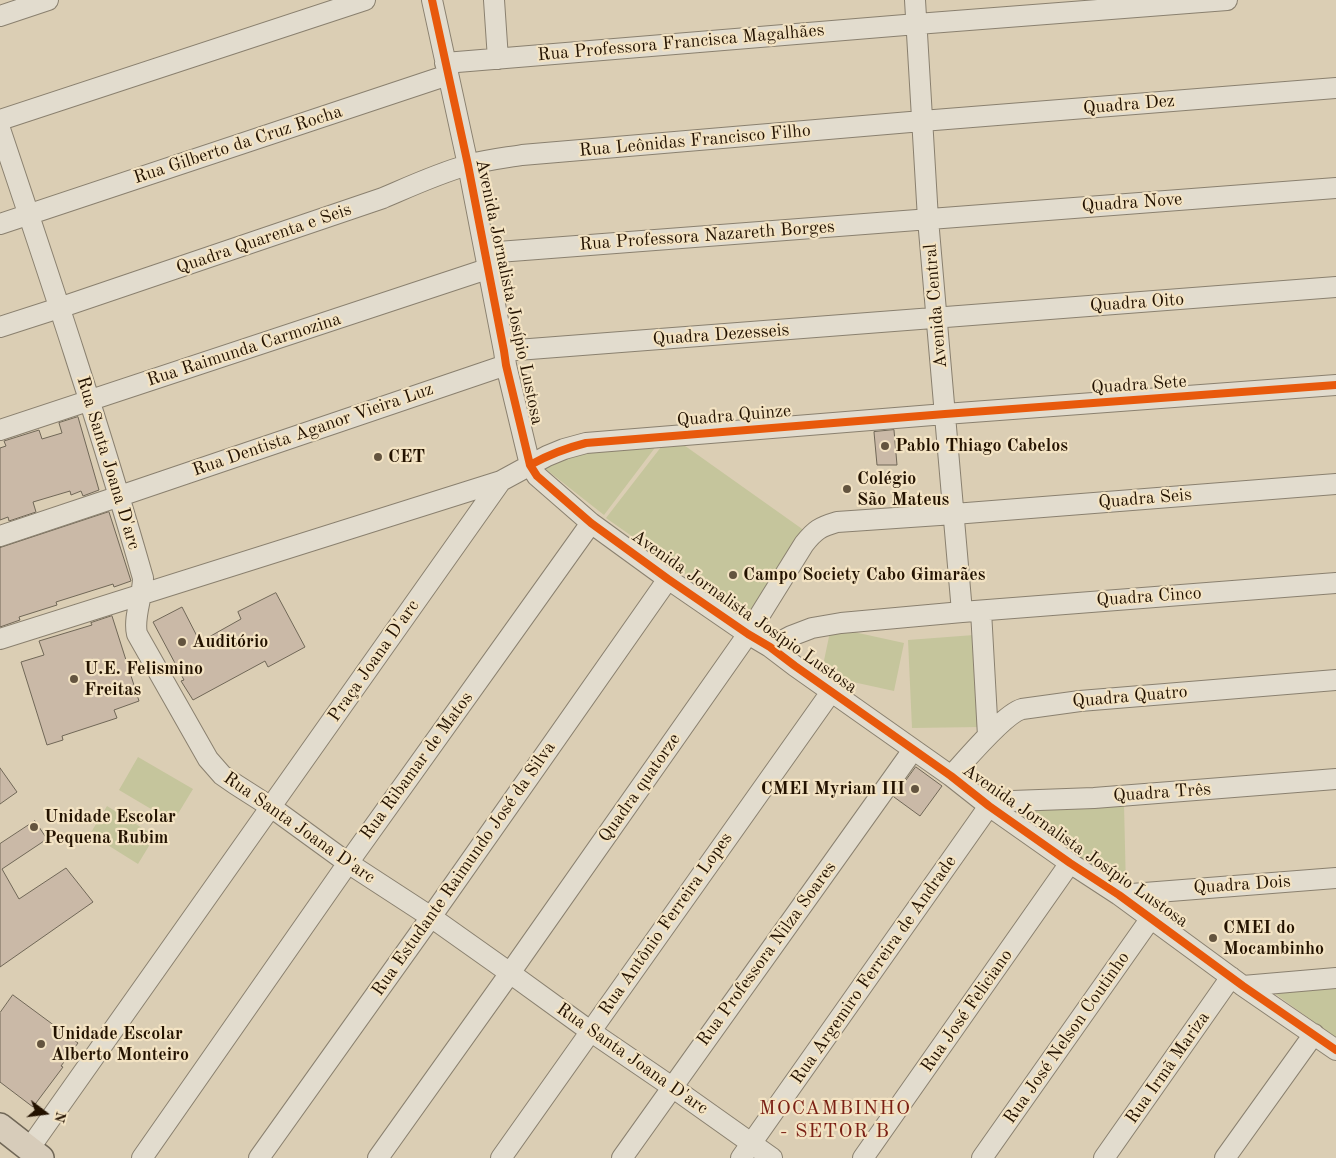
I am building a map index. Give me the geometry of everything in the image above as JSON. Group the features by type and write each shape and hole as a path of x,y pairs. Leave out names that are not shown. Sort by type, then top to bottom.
{"main road":[{"path":"0,1126 35,1154"}],"street":[{"path":"0,16 48,0"},
{"path":"0,120 365,0"},
{"name":"Avenida Jornalista Josípio Lustosa","path":"432,0 468,165 505,358 530,465 537,476 591,523 668,579 770,647 951,776 989,806 1119,895 1237,982 1336,1050"},
{"path":"494,0 498,59"},
{"name":"Avenida Central","path":"916,0 928,219 954,514 971,611 988,736"},
{"name":"Rua Professora Francisca Magalhães","path":"447,69 498,59 1227,0"},
{"name":"Rua Gilberto da Cruz Rocha","path":"0,224 447,69"},
{"name":"Quadra Dez","path":"922,121 1336,88"},
{"name":"Rua Leônidas Francisco Filho","path":"468,165 522,155 922,121"},
{"name":"Rua Santa Joana D'arc","path":"0,129 90,401 143,578 142,595 136,623 137,634 208,759 222,775 271,807 348,863 431,917 590,1031 672,1087 746,1151 772,1158"},
{"name":"Quadra Quarenta e Seis","path":"60,308 384,198 415,184 468,165"},
{"name":"Quadra Nove","path":"928,219 1336,188"},
{"name":"Rua Professora Nazareth Borges","path":"486,261 928,219"},
{"name":"Rua Raimunda Carmozina","path":"0,430 90,401 486,261"},
{"name":"Quadra Oito","path":"937,318 1336,287"},
{"path":"0,326 60,308"},
{"name":"Quadra Dezesseis","path":"505,358 937,318"},
{"name":"Rua Dentista Aganor Vieira Luz","path":"0,536 120,496 505,358"},
{"name":"Quadra Sete","path":"945,414 1336,385"},
{"name":"Quadra Quinze","path":"501,481 547,456 564,449 586,444 945,414"},
{"path":"0,639 501,481"},
{"name":"Praça Joana D'arc","path":"35,1154 271,807 501,481"},
{"name":"Quadra Seis","path":"954,514 1336,484"},
{"name":"Quadra quatorze","path":"378,1158 748,634 812,533 821,527 837,522 954,514"},
{"name":"Rua Ribamar de Matos","path":"142,1158 348,863 591,523"},
{"name":"Rua Estudante Raimundo José da Silva","path":"259,1158 668,579"},
{"name":"Quadra Cinco","path":"971,611 1336,583"},
{"path":"770,647 812,628 841,623 971,611"},
{"name":"Quadra Quatro","path":"951,776 988,736 1018,710 1051,704 1336,680"},
{"name":"Rua Antônio Ferreira Lopes","path":"501,1158 831,692"},
{"name":"Rua Professora Nilza Soares","path":"622,1158 913,750"},
{"name":"Quadra Três","path":"989,806 1000,802 1012,801 1094,798 1336,779"},
{"name":"Rua Argemiro Ferreira de Andrade","path":"746,1151 989,806"},
{"name":"Rua José Feliciano","path":"864,1158 1070,863"},
{"name":"Quadra Dois","path":"1119,895 1336,878"},
{"name":"Rua José Nelson Coutinho","path":"982,1158 1151,918"},
{"path":"1237,982 1336,978"},
{"name":"Rua Irmã Mariza","path":"1104,1158 1237,982"},
{"path":"1225,1158 1314,1034"}],"green space":[{"name":"Campo Society Cabo Gimarães","path":"681,443 805,531 751,620 606,518 661,447"},
{"path":"657,445 604,515 543,467 590,449"},
{"path":"831,627 904,643 894,691 821,675"},
{"path":"974,635 981,727 912,728 908,640"},
{"path":"138,757 193,789 173,822 119,790"},
{"path":"1124,804 1126,889 1013,812"},
{"path":"107,806 155,836 138,864 90,834"},
{"path":"1336,985 1336,1038 1270,990"}],"building":[{"path":"78,417 99,490 83,496 81,491 71,495 70,491 33,502 36,512 9,521 8,517 0,520 0,448 6,446 4,441 39,430 42,439 62,433 59,423"},
{"name":"Pablo Thiago Cabelos","path":"894,430 897,465 877,465 874,432"},
{"path":"109,512 131,581 114,587 113,584 56,602 57,605 19,617 20,620 0,627 0,548"},
{"path":"276,593 305,647 268,667 265,661 193,700 181,681 184,680 153,622 182,607 200,642 241,619 238,612"},
{"path":"112,616 139,701 114,710 117,718 62,736 63,740 47,745 21,662 44,655 39,641 92,625 91,623"},
{"name":"CMEI Myriam III","path":"916,767 942,786 920,816 894,797"},
{"path":"0,768 17,792 0,804"},
{"path":"35,821 47,839 2,869 19,899 66,868 93,902 0,967 0,844"},
{"path":"13,995 78,1043 61,1066 63,1067 33,1107 0,1082 0,1013"}],"cycle path":[{"path":"432,0 468,165 506,365 530,465 537,476 591,523 668,579 770,647 951,776 989,806 1119,895 1243,986 1336,1050"},
{"path":"530,465 557,452 586,443 1336,385"}],"place":[{"name":"Pablo Thiago Cabelos","path":"885,446"},
{"name":"CET","path":"378,457"},
{"name":"Colégio São Mateus","path":"847,489"},
{"name":"Campo Society Cabo Gimarães","path":"733,575"},
{"name":"Auditório","path":"182,642"},
{"name":"U.E. Felismino Freitas","path":"74,679"},
{"name":"CMEI Myriam III","path":"915,789"},
{"name":"Unidade Escolar Pequena Rubim","path":"34,827"},
{"name":"CMEI do Mocambinho","path":"1213,938"},
{"name":"Unidade Escolar Alberto Monteiro","path":"41,1044"}],"district":[{"name":"MOCAMBINHO - SETOR B","path":"835,1120"}]}
